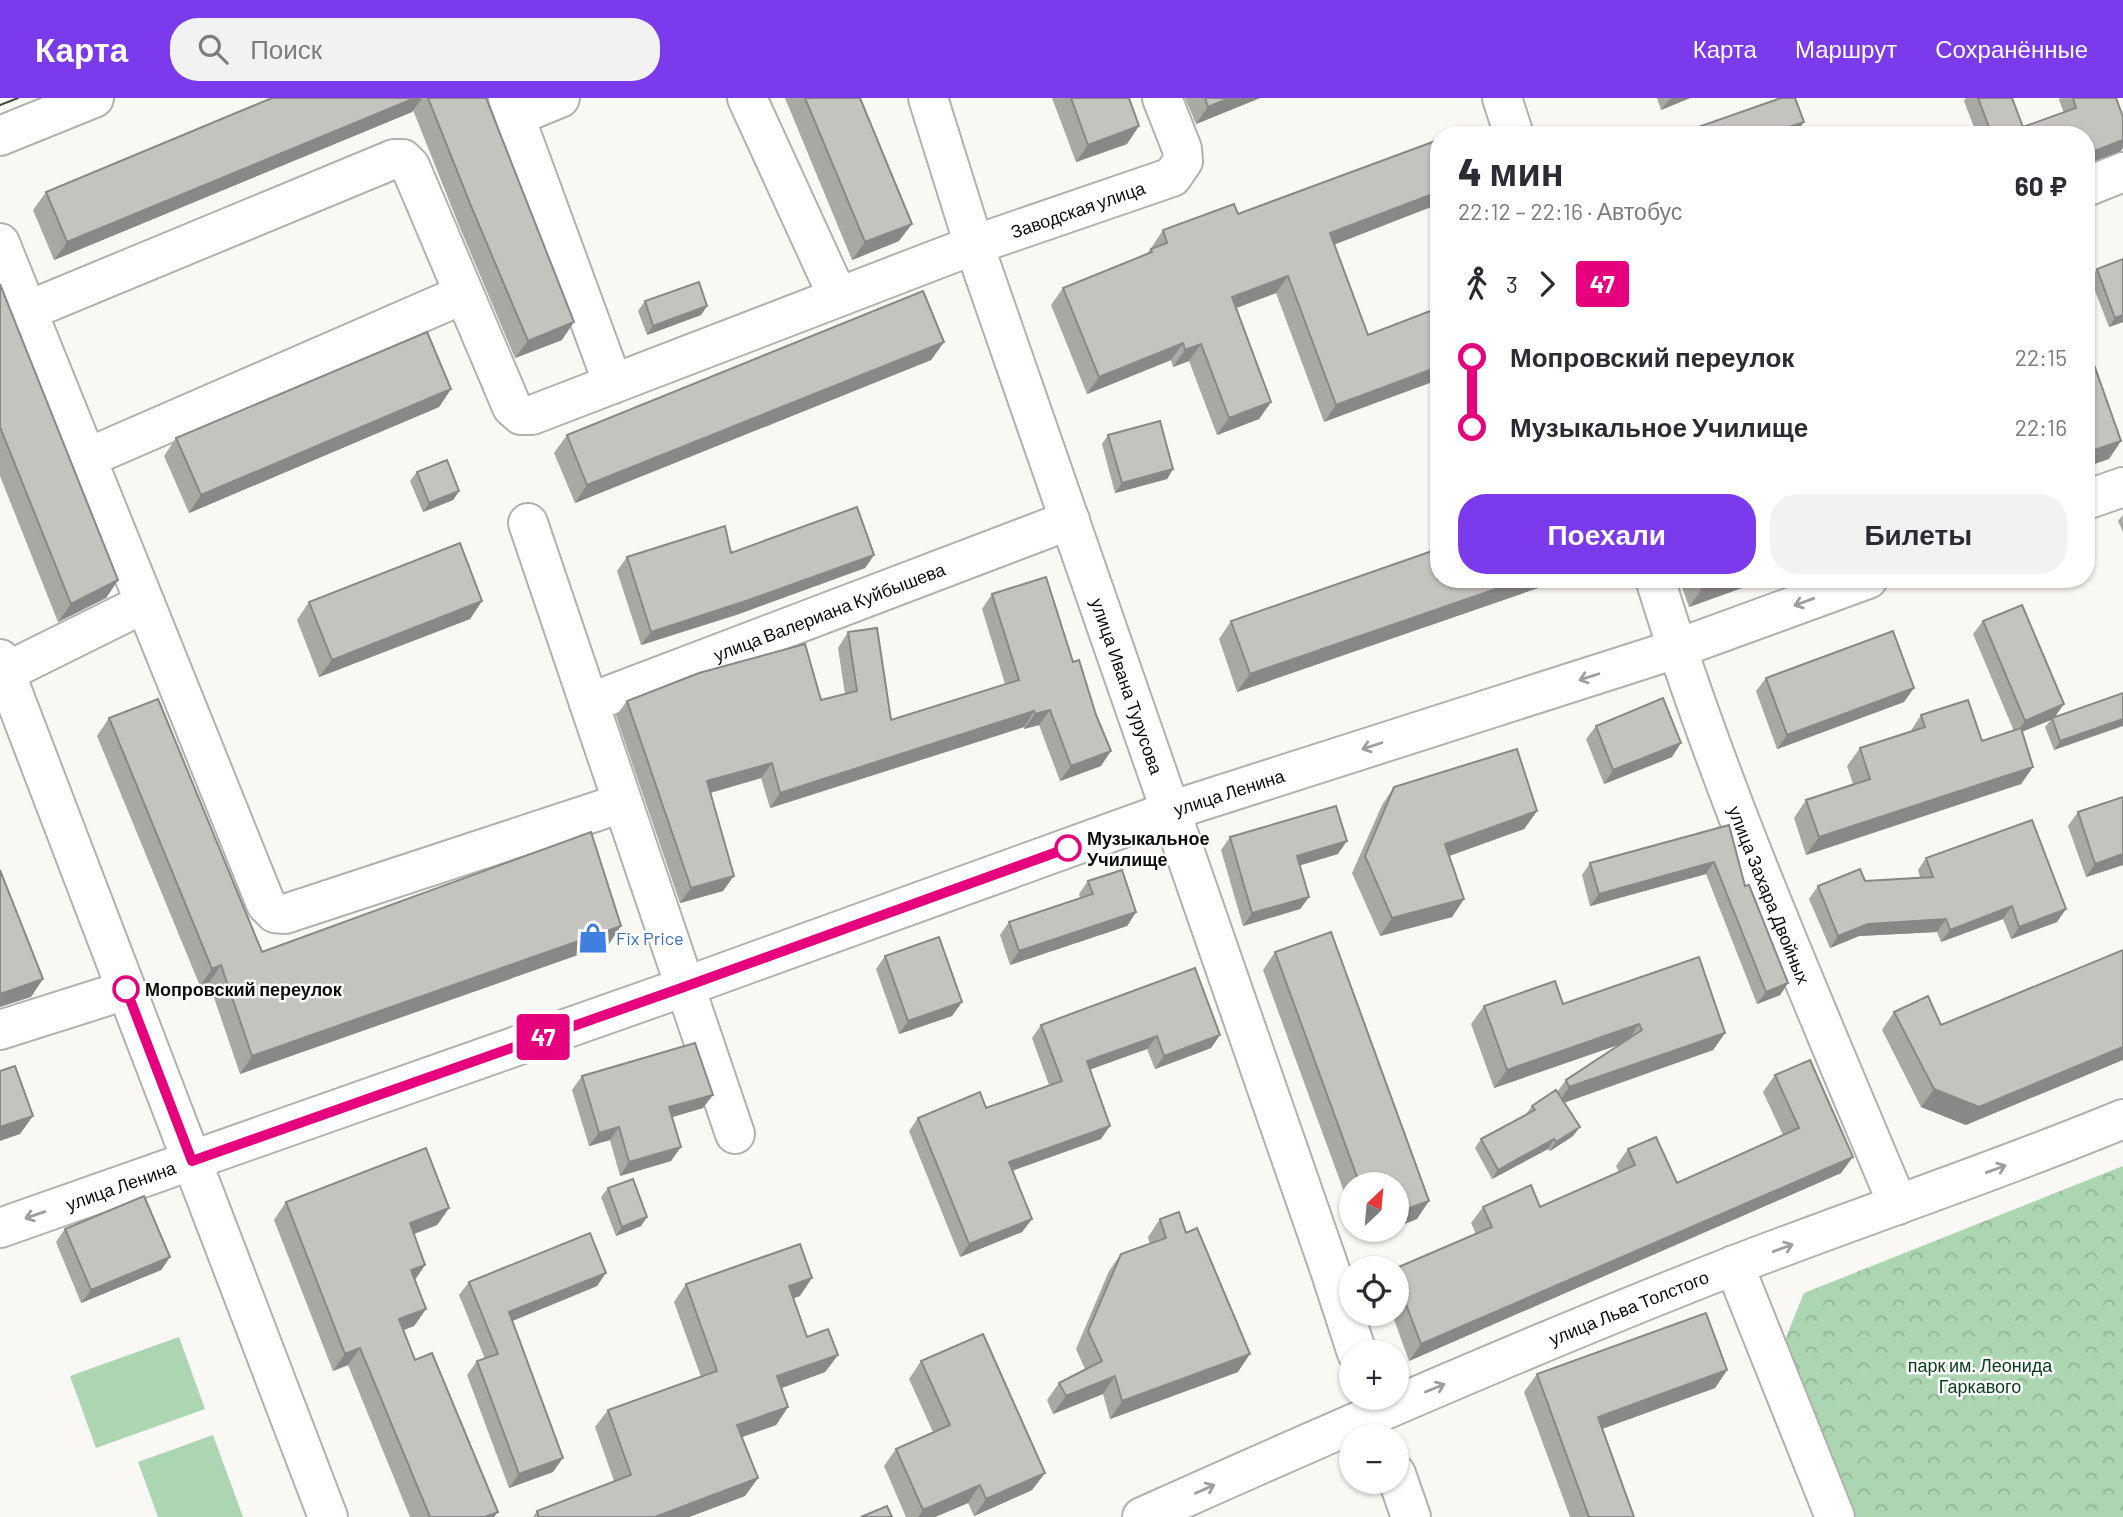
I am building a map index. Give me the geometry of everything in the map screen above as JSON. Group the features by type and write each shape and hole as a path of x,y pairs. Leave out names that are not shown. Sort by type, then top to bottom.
{"street":[{"path":"0,136 94,98"},
{"path":"560,98 512,107 613,384"},
{"path":"747,98 838,297"},
{"name":"улица Ивана Турусова","path":"928,98 974,245 1353,1340"},
{"name":"Заводская улица","path":"464,294 512,407 521,415 532,415 974,245 1172,177 1183,160 1182,149 1161,98"},
{"path":"1502,98 1511,126"},
{"path":"27,311 394,159 404,159 410,166 464,294 86,458"},
{"path":"2095,183 2123,172"},
{"path":"0,243 266,904 275,913 285,914 622,803"},
{"path":"2095,497 2123,487"},
{"name":"улица Валериана Куйбышева","path":"589,703 1070,520"},
{"path":"528,523 735,1134"},
{"name":"улица Захара Двойных","path":"1658,588 1676,649 1757,867 1898,1205"},
{"name":"улица Ленина","path":"0,1228 684,987 1170,811 1676,649 1843,588"},
{"path":"145,603 2,669 328,1517"},
{"path":"0,1030 127,990"},
{"name":"улица Льва Толстого","path":"1142,1517 1734,1265 2046,1151 2123,1119"},
{"path":"1734,1265 1835,1517"},
{"path":"1403,1494 1410,1517"}],"green space":[{"name":"парк им. Леонида Гаркавого","path":"2123,1166 2123,1517 1856,1517 1784,1342 1804,1293"},
{"path":"179,1337 205,1409 96,1448 70,1376"},
{"path":"213,1435 243,1517 158,1517 138,1462"}],"building":[{"path":"272,98 415,98 67,242 46,192"},
{"path":"428,98 486,98 574,322 528,341"},
{"path":"805,98 860,98 912,224 865,242"},
{"path":"1071,98 1129,98 1139,126 1088,145"},
{"path":"1205,98 1229,98 1208,107"},
{"path":"1781,98 1795,98 1804,122 1792,126 1701,126"},
{"path":"1978,98 2012,98 2023,126 1989,126"},
{"path":"2073,98 2116,98 2123,117 2123,140 2095,151 2095,126 2026,126 2076,108"},
{"path":"1430,143 1430,195 1330,233 1368,335 1430,311 1430,370 1336,405 1288,276 1232,297 1271,402 1229,418 1201,344 1185,350 1183,343 1099,377 1063,288 1152,252 1151,249 1167,243 1163,230 1234,204 1238,214"},
{"path":"2123,259 2123,315 2115,318 2097,269"},
{"path":"699,282 707,306 653,326 645,301"},
{"path":"0,284 118,580 71,604 0,427"},
{"path":"923,291 944,342 587,485 567,435"},
{"path":"427,332 451,389 201,495 176,438"},
{"path":"2095,367 2121,441 2095,450"},
{"path":"1160,421 1173,469 1122,483 1108,435"},
{"path":"447,460 459,491 429,503 417,472"},
{"path":"857,507 874,555 651,632 627,557 725,526 731,553"},
{"path":"460,543 482,601 332,660 309,602"},
{"path":"1430,552 1430,588 1499,588 1250,674 1231,621"},
{"path":"1046,577 1073,662 1079,660 1096,715 1111,751 1071,766 1050,710 1035,714 1034,711 780,793 772,763 707,781 734,876 691,888 627,701 699,673 805,644 821,700 857,691 848,632 877,628 891,720 1019,680 992,594"},
{"path":"2022,605 2064,704 2025,721 1983,621"},
{"path":"1893,631 1914,688 1787,735 1766,678"},
{"path":"2123,693 2123,719 2060,741 2052,718"},
{"path":"1663,698 1681,743 1613,770 1596,726"},
{"path":"158,699 262,952 591,832 621,926 252,1056 221,965 212,969 109,718"},
{"path":"1968,700 1982,741 2021,728 2033,767 1819,837 1806,800 1870,779 1860,748 1925,727 1921,715"},
{"path":"1517,749 1537,811 1445,844 1464,899 1392,918 1365,856 1394,787"},
{"path":"2123,797 2123,854 2095,864 2078,812"},
{"path":"1336,806 1347,841 1297,856 1309,897 1252,913 1230,837"},
{"path":"2032,820 2066,909 2019,927 2012,906 1950,930 1946,919 1868,924 1838,936 1818,886 1860,869 1865,881 1933,877 1926,858"},
{"path":"1729,825 1745,886 1749,885 1788,983 1766,992 1714,862 1599,894 1590,863"},
{"path":"0,870 43,979 0,994"},
{"path":"1122,870 1136,912 1019,951 1009,922 1093,894 1088,881"},
{"path":"1331,932 1429,1201 1409,1208 1409,1172 1355,1172 1275,952"},
{"path":"939,937 962,1002 908,1021 885,956"},
{"path":"2123,950 2123,1047 1979,1107 1934,1089 1894,1012 1928,996 1941,1025"},
{"path":"1699,957 1725,1033 1569,1087 1566,1080 1642,1030 1639,1024 1507,1070 1484,1006 1555,981 1563,1004"},
{"path":"1195,968 1220,1035 1164,1056 1157,1036 1087,1061 1110,1126 1009,1162 1032,1219 969,1244 918,1118 980,1092 986,1108 1062,1081 1041,1025"},
{"path":"695,1043 713,1095 669,1107 681,1147 629,1162 619,1127 599,1133 582,1076"},
{"path":"1810,1060 1853,1157 1421,1344 1409,1312 1409,1263 1492,1227 1483,1207 1531,1185 1540,1207 1635,1165 1628,1149 1656,1137 1677,1183 1799,1128 1775,1075"},
{"path":"15,1066 33,1116 0,1127 0,1071"},
{"path":"1556,1090 1580,1127 1556,1142 1554,1139 1498,1170 1481,1139 1535,1110 1532,1106"},
{"path":"426,1148 449,1208 410,1223 425,1265 411,1270 426,1309 399,1319 415,1360 432,1353 498,1512 485,1517 430,1517 360,1348 345,1354 286,1202"},
{"path":"633,1179 647,1217 622,1227 608,1188"},
{"path":"144,1196 170,1257 91,1290 65,1229"},
{"path":"1179,1212 1186,1233 1197,1228 1250,1354 1122,1401 1115,1376 1066,1396 1059,1383 1102,1361 1088,1331 1121,1254 1166,1238 1160,1219"},
{"path":"590,1233 606,1273 509,1312 563,1458 519,1474 477,1361 498,1354 469,1282"},
{"path":"800,1244 812,1278 789,1286 807,1337 828,1329 838,1355 777,1376 788,1407 737,1425 758,1478 655,1517 539,1517 537,1511 631,1475 608,1410 717,1371 686,1284"},
{"path":"1706,1313 1727,1370 1598,1417 1634,1517 1589,1517 1537,1374"},
{"path":"983,1334 1045,1473 986,1499 980,1485 923,1510 896,1449 950,1425 921,1361"},
{"path":"887,1506 892,1517 861,1517"}],"tram line":[{"path":"0,105 18,98"}],"bus line":[{"name":"47","path":"126,989 192,1161 1068,848"}],"place":[{"name":"Музыкальное Училище","path":"1068,848"},
{"name":"Fix Price","path":"593,938"},
{"name":"Мопровский переулок","path":"126,989"}]}
